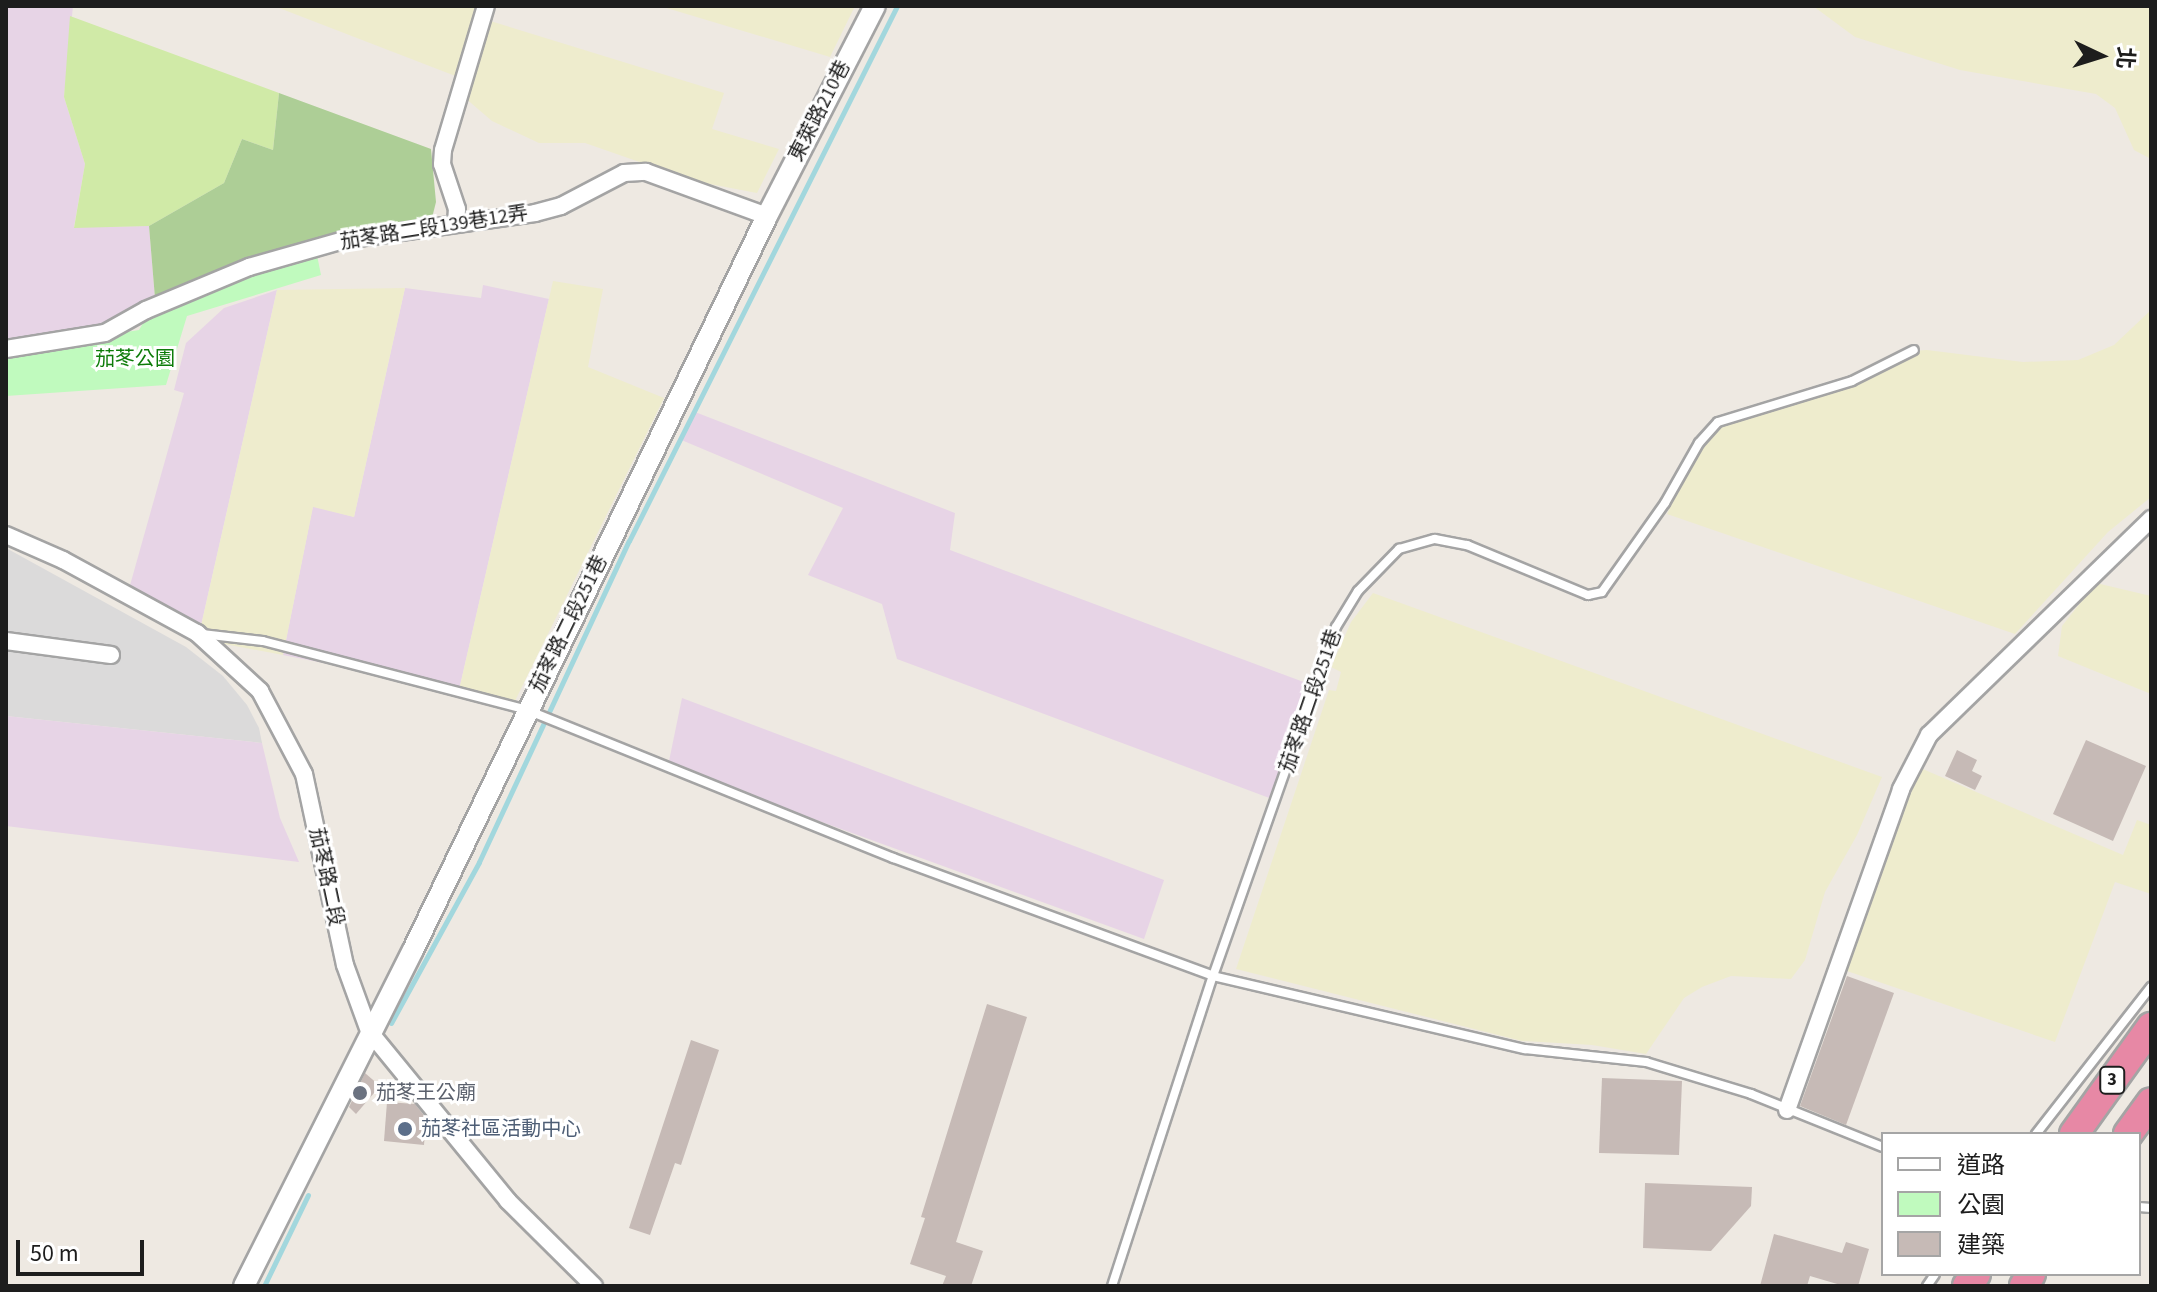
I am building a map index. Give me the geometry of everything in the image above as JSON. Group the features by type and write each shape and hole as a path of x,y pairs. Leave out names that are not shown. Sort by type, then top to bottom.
{"highway":[{"name":"3","path":"2075,1132 2151,1027"},
{"name":"3","path":"2129,1132 2151,1102"}],"street":[{"path":"456,223 457,209 442,164 443,150 486,6"},
{"name":"東萊路210巷","path":"767,216 875,6"},
{"name":"茄苳路二段139巷12弄","path":"6,349 105,333 146,310 249,267 344,240 535,213 561,206 624,173 646,172 767,216"},
{"name":"茄苳路二段251巷","path":"244,1286 369,1031 413,950 767,216"},
{"path":"1787,1110 1901,789 1929,735 2151,519"},
{"name":"茄苳路二段","path":"6,535 63,560 197,633 260,691 304,774 345,965 369,1031 508,1201 594,1286"},
{"path":"6,641 111,655"}],"lane":[{"name":"茄苳路二段251巷","path":"1112,1286 1213,976 1336,627 1358,591 1399,549 1435,539 1467,545 1588,595 1602,592 1665,503 1699,443 1718,422 1852,381 1914,350"},
{"path":"197,633 263,641 527,710 907,863 1213,976 1525,1049 1646,1062 1726,1086 1881,1146"},
{"path":"2038,1132 2151,987"}],"shaded area":[{"path":"6,6 73,6 64,97 85,164 74,227 149,226 156,310 103,339 6,352"},
{"path":"274,6 481,6 458,77"},
{"path":"660,6 855,6 830,57"},
{"path":"1813,6 2151,6 2151,159 2134,150 2115,108 2096,94 1960,70 1855,37"},
{"path":"487,20 724,93 712,129 779,149 757,193 694,181 585,143 539,143 492,121 464,97"},
{"path":"553,281 603,289 588,367 664,398 513,705 459,690"},
{"path":"483,285 549,299 459,690 283,655 313,506 354,517 405,288 481,298"},
{"path":"405,288 354,517 313,507 283,655 198,639 277,290"},
{"path":"277,290 198,639 127,596 184,393 174,390 186,343 224,308"},
{"path":"2151,310 2151,497 2108,532 2015,634 1667,514 1701,442 1715,428 1862,383 1910,351 1927,350 2023,362 2078,360 2114,345"},
{"path":"695,412 955,513 950,550 1309,684 1275,800 897,659 882,604 808,575 843,508 679,439"},
{"path":"6,548 186,647 223,676 247,705 259,728 262,743 6,716"},
{"path":"2096,583 2151,596 2151,694 2058,656 2062,626"},
{"path":"1373,593 1882,777 1857,835 1825,892 1805,960 1791,979 1731,976 1702,987 1684,998 1646,1054 1592,1045 1522,1041 1236,969 1329,690 1336,691 1341,672 1331,667 1351,622"},
{"path":"682,698 1164,880 1144,939 668,766"},
{"path":"6,716 262,743 280,818 299,862 6,826"},
{"path":"1918,767 2123,855 2137,820 2151,825 2151,894 2115,882 2055,1042 1844,970 1874,864"}],"green space":[{"path":"70,16 279,93 273,150 242,139 224,183 149,226 74,228 85,164 64,97"},
{"path":"279,93 431,149 436,202 431,222 329,241 156,310 149,226 224,183 242,139 273,150"},
{"name":"茄苳公園","path":"317,255 321,275 187,316 166,385 6,396 6,351 139,330 149,313 248,272"}],"building":[{"path":"2086,740 2146,766 2113,841 2053,814"},
{"path":"1957,750 1977,760 1972,771 1982,776 1975,790 1945,776"},
{"path":"1847,976 1894,993 1846,1125 1800,1106"},
{"path":"987,1004 1027,1017 956,1242 983,1251 971,1286 942,1286 946,1276 910,1264 925,1218 921,1217"},
{"path":"691,1040 719,1050 681,1165 675,1163 650,1235 629,1228"},
{"name":"茄苳王公廟","path":"365,1073 380,1086 356,1114 349,1107"},
{"path":"1602,1078 1682,1081 1679,1155 1599,1153"},
{"name":"茄苳社區活動中心","path":"387,1102 415,1104 426,1118 424,1145 384,1141"},
{"path":"1645,1183 1752,1187 1751,1206 1711,1251 1643,1248"},
{"path":"1774,1234 1842,1253 1846,1242 1869,1249 1858,1286 1844,1286 1810,1276 1807,1286 1760,1286"}],"waterway":[{"path":"391,1023 479,862 629,541 897,6"},
{"path":"264,1286 308,1195"}],"place":[{"name":"茄苳王公廟","path":"360,1093"},
{"name":"茄苳社區活動中心","path":"405,1129"}]}
